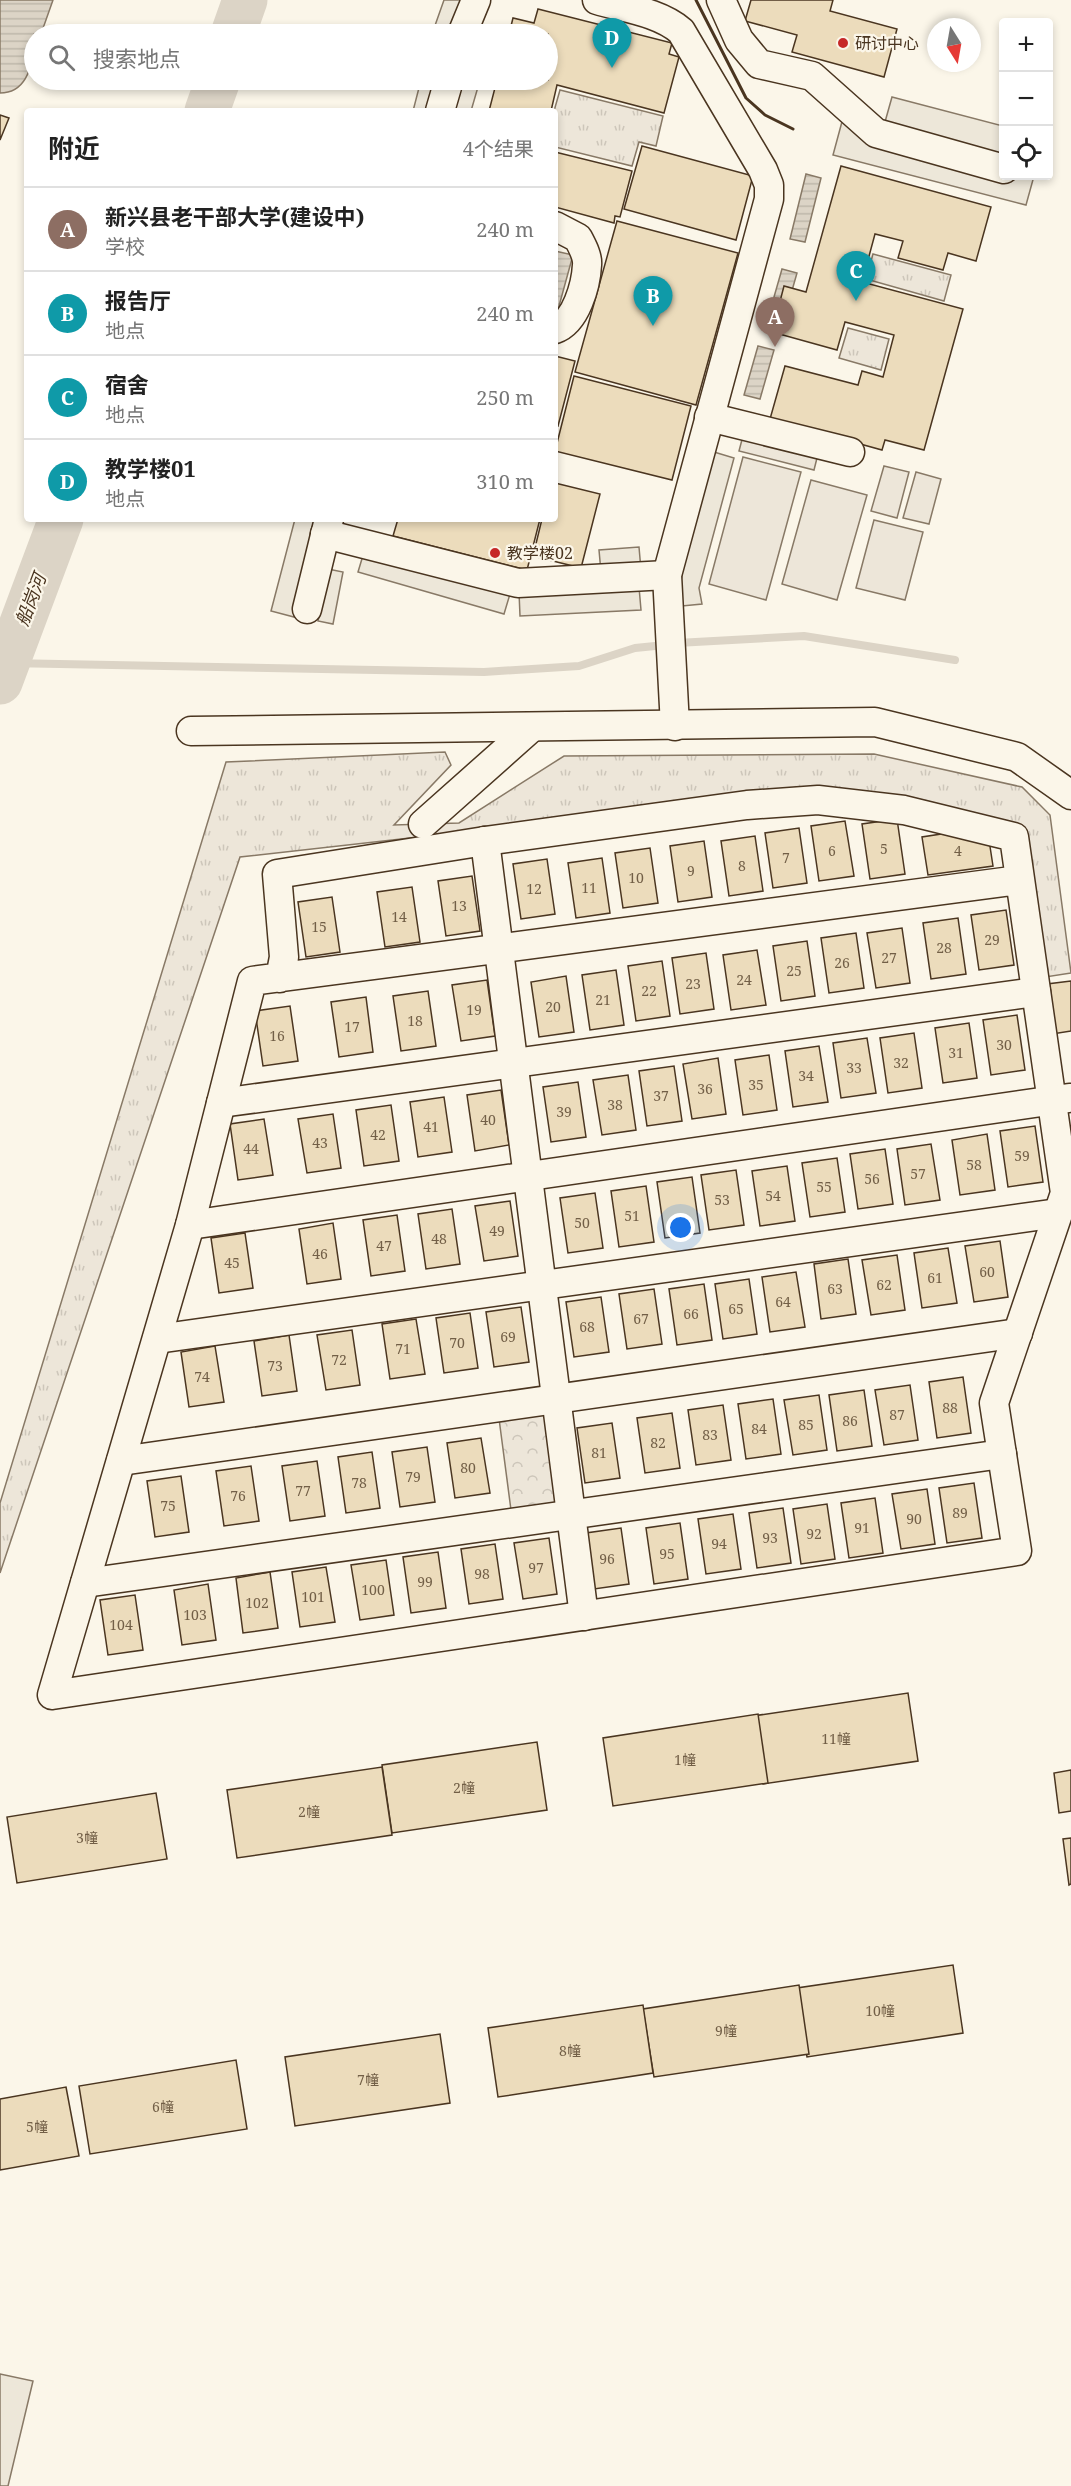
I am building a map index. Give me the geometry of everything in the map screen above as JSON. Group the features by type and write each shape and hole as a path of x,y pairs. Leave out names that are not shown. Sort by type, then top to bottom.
{"street":[{"path":"466,24 476,0"},
{"path":"597,0 671,22 681,31 763,170 769,185 769,199 667,575 675,726"},
{"path":"721,0 739,40 759,64 812,76 876,133 999,168"},
{"path":"441,108 446,90"},
{"path":"558,228 578,238 588,263 575,312 564,326 558,328"},
{"path":"709,417 850,452"},
{"path":"307,609 327,527 518,583 667,575"},
{"path":"191,731 875,722 1017,757 1071,795"},
{"path":"423,824 531,728"},
{"path":"280,978 284,957 277,874 485,841 747,805 818,800 904,810 1014,837 1036,992 1061,1099 1065,1192 994,1403 1017,1551 52,1695 190,1224 252,981 280,978 1019,880"},
{"path":"485,841 584,1616"},
{"path":"221,1103 1036,992"},
{"path":"190,1224 1061,1099"},
{"path":"157,1339 1058,1213"},
{"path":"121,1461 1018,1333"},
{"path":"85,1583 1002,1454"}],"green space":[{"path":"560,90 663,116 656,146 639,142 632,166 558,148 558,108 555,108"},
{"path":"873,254 951,275 944,301 866,279"},
{"path":"848,328 889,339 881,370 839,358"},
{"path":"744,432 819,450 814,470 739,451"},
{"path":"743,457 801,472 766,600 709,584"},
{"path":"884,466 909,472 897,518 871,511"},
{"path":"916,472 941,479 929,524 903,518"},
{"path":"811,480 867,495 837,600 782,584"},
{"path":"874,520 923,532 905,600 856,588"},
{"path":"445,752 451,765 394,825 459,823 564,756 874,754 1022,787 1050,815 1071,973 1039,978 1018,833 812,793 240,857 0,1573 0,1503 226,762"},
{"path":"557,1403 569,1502 511,1510 498,1411"}],"shaded area":[{"path":"0,0 53,0 45,24 24,24 24,81 10,91 0,93"},
{"path":"444,0 473,0 465,24 436,24"},
{"path":"418,90 442,90 435,108 414,108"},
{"path":"458,90 477,90 472,108 453,108"},
{"path":"892,97 999,125 999,180 1033,180 1026,205 833,155 843,118 883,129"},
{"path":"806,174 821,178 805,242 790,239"},
{"path":"558,252 573,255 558,310"},
{"path":"782,269 797,273 783,322 768,318"},
{"path":"758,346 774,350 760,399 744,395"},
{"path":"714,452 734,458 699,588 702,604 682,606 679,582"},
{"path":"294,522 318,522 294,617 271,611"},
{"path":"639,547 641,570 601,572 599,550"},
{"path":"364,552 510,594 504,614 358,572"},
{"path":"328,569 343,572 333,624 318,621"},
{"path":"639,587 641,610 520,616 519,592"},
{"path":"0,2374 33,2381 8,2486 0,2486"}],"building":[{"name":"研讨中心","path":"751,0 833,0 830,11 897,29 884,77 792,52 797,35 745,21"},
{"path":"538,9 672,43 669,54 679,57 664,113 558,85 558,24 512,24 513,18 534,23"},
{"path":"494,90 556,90 552,108 490,108"},
{"path":"0,115 9,118 0,140"},
{"path":"642,146 753,176 736,240 624,209"},
{"path":"558,153 632,171 620,217 615,216 614,223 558,208"},
{"path":"841,166 991,207 976,261 948,253 943,270 898,258 903,241 875,234 862,282 963,309 924,450 885,440 882,450 770,419 785,366 858,385 862,371 883,377 894,335 845,322 837,350 772,332 784,286 806,292"},
{"path":"617,221 738,253 696,405 575,372"},
{"path":"558,357 575,361 558,426"},
{"path":"574,376 691,406 672,480 558,452 558,439"},
{"path":"558,484 600,494 581,568 533,556 541,522 558,522"},
{"name":"教学楼02","path":"397,522 539,522 527,570 393,536"},
{"path":"897,819 905,874 870,879 862,824"},
{"path":"845,821 854,876 819,881 811,826"},
{"path":"987,827 993,866 928,875 922,837"},
{"path":"799,828 807,883 773,888 765,833"},
{"path":"755,836 763,891 729,896 721,841"},
{"path":"704,841 712,897 678,902 670,846"},
{"path":"650,848 658,903 623,908 615,853"},
{"path":"602,858 610,913 576,918 568,863"},
{"path":"547,859 555,914 521,919 513,864"},
{"path":"472,876 480,931 446,936 438,881"},
{"path":"412,887 420,942 385,947 377,892"},
{"path":"332,897 340,952 306,957 298,902"},
{"path":"1006,910 1014,965 979,970 971,915"},
{"path":"958,918 966,974 931,979 923,923"},
{"path":"902,928 910,983 876,988 867,933"},
{"path":"856,933 864,988 829,993 821,938"},
{"path":"807,941 815,996 781,1001 773,946"},
{"path":"757,950 766,1005 731,1010 723,955"},
{"path":"706,953 714,1009 680,1014 672,958"},
{"path":"662,961 670,1016 636,1021 628,966"},
{"path":"616,970 624,1025 590,1030 582,975"},
{"path":"566,976 574,1032 539,1037 531,982"},
{"path":"487,980 495,1036 461,1041 452,985"},
{"path":"1071,981 1071,1031 1046,1035 1039,985"},
{"path":"428,991 436,1046 401,1051 393,996"},
{"path":"366,997 373,1052 339,1057 331,1002"},
{"path":"290,1006 298,1061 263,1066 255,1011"},
{"path":"1017,1015 1025,1070 991,1075 983,1020"},
{"path":"969,1023 977,1078 943,1083 935,1028"},
{"path":"914,1033 922,1088 888,1093 880,1038"},
{"path":"867,1038 876,1093 841,1098 833,1043"},
{"path":"819,1046 828,1102 793,1107 785,1051"},
{"path":"769,1055 777,1110 743,1115 735,1060"},
{"path":"718,1058 726,1114 692,1119 683,1064"},
{"path":"674,1066 682,1121 647,1126 639,1071"},
{"path":"628,1075 636,1130 602,1135 593,1080"},
{"path":"578,1082 586,1137 551,1142 543,1087"},
{"path":"501,1090 509,1145 475,1151 467,1095"},
{"path":"444,1097 452,1152 418,1157 410,1102"},
{"path":"391,1105 399,1161 364,1166 356,1110"},
{"path":"333,1114 341,1168 307,1173 298,1119"},
{"path":"264,1119 273,1175 238,1180 230,1124"},
{"path":"1035,1126 1043,1182 1008,1187 1000,1131"},
{"path":"987,1134 995,1190 960,1195 952,1140"},
{"path":"931,1144 940,1200 905,1205 897,1149"},
{"path":"885,1149 893,1204 858,1209 850,1154"},
{"path":"837,1158 845,1212 810,1217 802,1163"},
{"path":"787,1166 795,1221 760,1226 752,1171"},
{"path":"736,1170 744,1225 709,1230 701,1175"},
{"path":"692,1177 700,1233 665,1238 657,1182"},
{"path":"646,1186 654,1242 619,1247 611,1191"},
{"path":"595,1193 603,1248 568,1253 560,1198"},
{"path":"510,1201 518,1256 484,1261 475,1206"},
{"path":"452,1209 460,1264 426,1269 418,1214"},
{"path":"397,1215 405,1271 371,1276 363,1220"},
{"path":"333,1223 341,1279 307,1284 299,1229"},
{"path":"245,1233 253,1288 219,1293 211,1238"},
{"path":"1000,1241 1008,1297 974,1302 965,1246"},
{"path":"948,1248 957,1303 922,1308 914,1253"},
{"path":"897,1255 905,1310 871,1315 862,1260"},
{"path":"848,1259 856,1314 821,1319 814,1264"},
{"path":"796,1272 805,1327 770,1332 762,1277"},
{"path":"749,1279 757,1334 723,1339 715,1284"},
{"path":"704,1284 712,1340 677,1345 669,1289"},
{"path":"654,1289 662,1344 627,1349 619,1294"},
{"path":"601,1297 609,1352 574,1357 566,1302"},
{"path":"521,1307 529,1362 494,1367 486,1312"},
{"path":"470,1313 478,1368 444,1373 436,1318"},
{"path":"416,1319 425,1374 390,1379 382,1324"},
{"path":"352,1330 360,1385 326,1390 317,1335"},
{"path":"289,1335 297,1391 262,1396 254,1341"},
{"path":"215,1346 224,1402 189,1407 181,1352"},
{"path":"963,1377 971,1433 937,1438 929,1382"},
{"path":"910,1385 918,1440 884,1445 875,1390"},
{"path":"864,1390 872,1446 837,1451 829,1395"},
{"path":"819,1395 827,1450 793,1455 784,1400"},
{"path":"773,1399 781,1454 746,1459 738,1404"},
{"path":"723,1405 731,1460 696,1465 688,1410"},
{"path":"672,1413 680,1468 645,1473 637,1418"},
{"path":"612,1423 620,1478 585,1483 577,1428"},
{"path":"481,1438 490,1493 455,1498 447,1443"},
{"path":"427,1447 435,1502 400,1507 392,1452"},
{"path":"372,1452 380,1508 346,1513 338,1457"},
{"path":"317,1461 325,1516 290,1521 282,1466"},
{"path":"251,1466 259,1521 224,1526 216,1471"},
{"path":"181,1476 189,1532 155,1537 147,1481"},
{"path":"974,1483 982,1538 947,1543 939,1488"},
{"path":"927,1489 935,1544 901,1549 892,1494"},
{"path":"875,1498 883,1553 849,1558 841,1503"},
{"path":"827,1504 835,1559 801,1564 793,1509"},
{"path":"783,1508 791,1563 757,1568 749,1513"},
{"path":"733,1514 741,1569 706,1574 698,1519"},
{"path":"680,1523 688,1579 654,1584 646,1528"},
{"path":"621,1528 629,1584 594,1589 586,1533"},
{"path":"549,1538 557,1594 523,1599 514,1543"},
{"path":"495,1544 503,1599 469,1604 461,1549"},
{"path":"438,1552 446,1608 411,1613 403,1557"},
{"path":"386,1560 394,1615 360,1620 351,1565"},
{"path":"326,1567 335,1622 300,1627 292,1572"},
{"path":"270,1572 278,1628 243,1633 236,1578"},
{"path":"208,1584 216,1640 182,1645 174,1590"},
{"path":"135,1595 143,1650 108,1655 100,1600"},
{"path":"908,1693 918,1761 763,1784 753,1716"},
{"path":"758,1714 768,1783 613,1806 603,1738"},
{"path":"537,1742 547,1810 392,1833 382,1765"},
{"path":"382,1767 392,1835 237,1858 227,1790"},
{"path":"1071,1770 1071,1811 1059,1813 1054,1773"},
{"path":"156,1793 167,1859 17,1883 7,1817"},
{"path":"1071,1838 1071,1884 1069,1885 1063,1839"},
{"path":"953,1965 963,2033 807,2057 797,1988"},
{"path":"799,1985 809,2054 654,2077 643,2009"},
{"path":"643,2005 653,2073 498,2097 488,2028"},
{"path":"440,2034 450,2103 295,2126 285,2057"},
{"path":"236,2060 247,2129 90,2154 79,2086"},
{"path":"66,2087 79,2156 0,2170 0,2099"}],"waterway":[{"name":"船岗河","path":"237,24 245,0"},
{"name":"船岗河","path":"208,108 214,90"},
{"name":"船岗河","path":"0,682 60,522"},
{"path":"677,643 804,636 955,660"},
{"path":"7,663 484,672 579,666 635,648 665,645"}],"wall":[{"path":"696,0 746,98 765,115 793,129"}],"place":[{"name":"研讨中心","path":"843,43"},
{"name":"教学楼01","path":"612,68"},
{"name":"宿舍","path":"856,301"},
{"name":"报告厅","path":"653,326"},
{"name":"新兴县老干部大学(建设中)","path":"775,347"},
{"name":"教学楼02","path":"495,553"}]}
